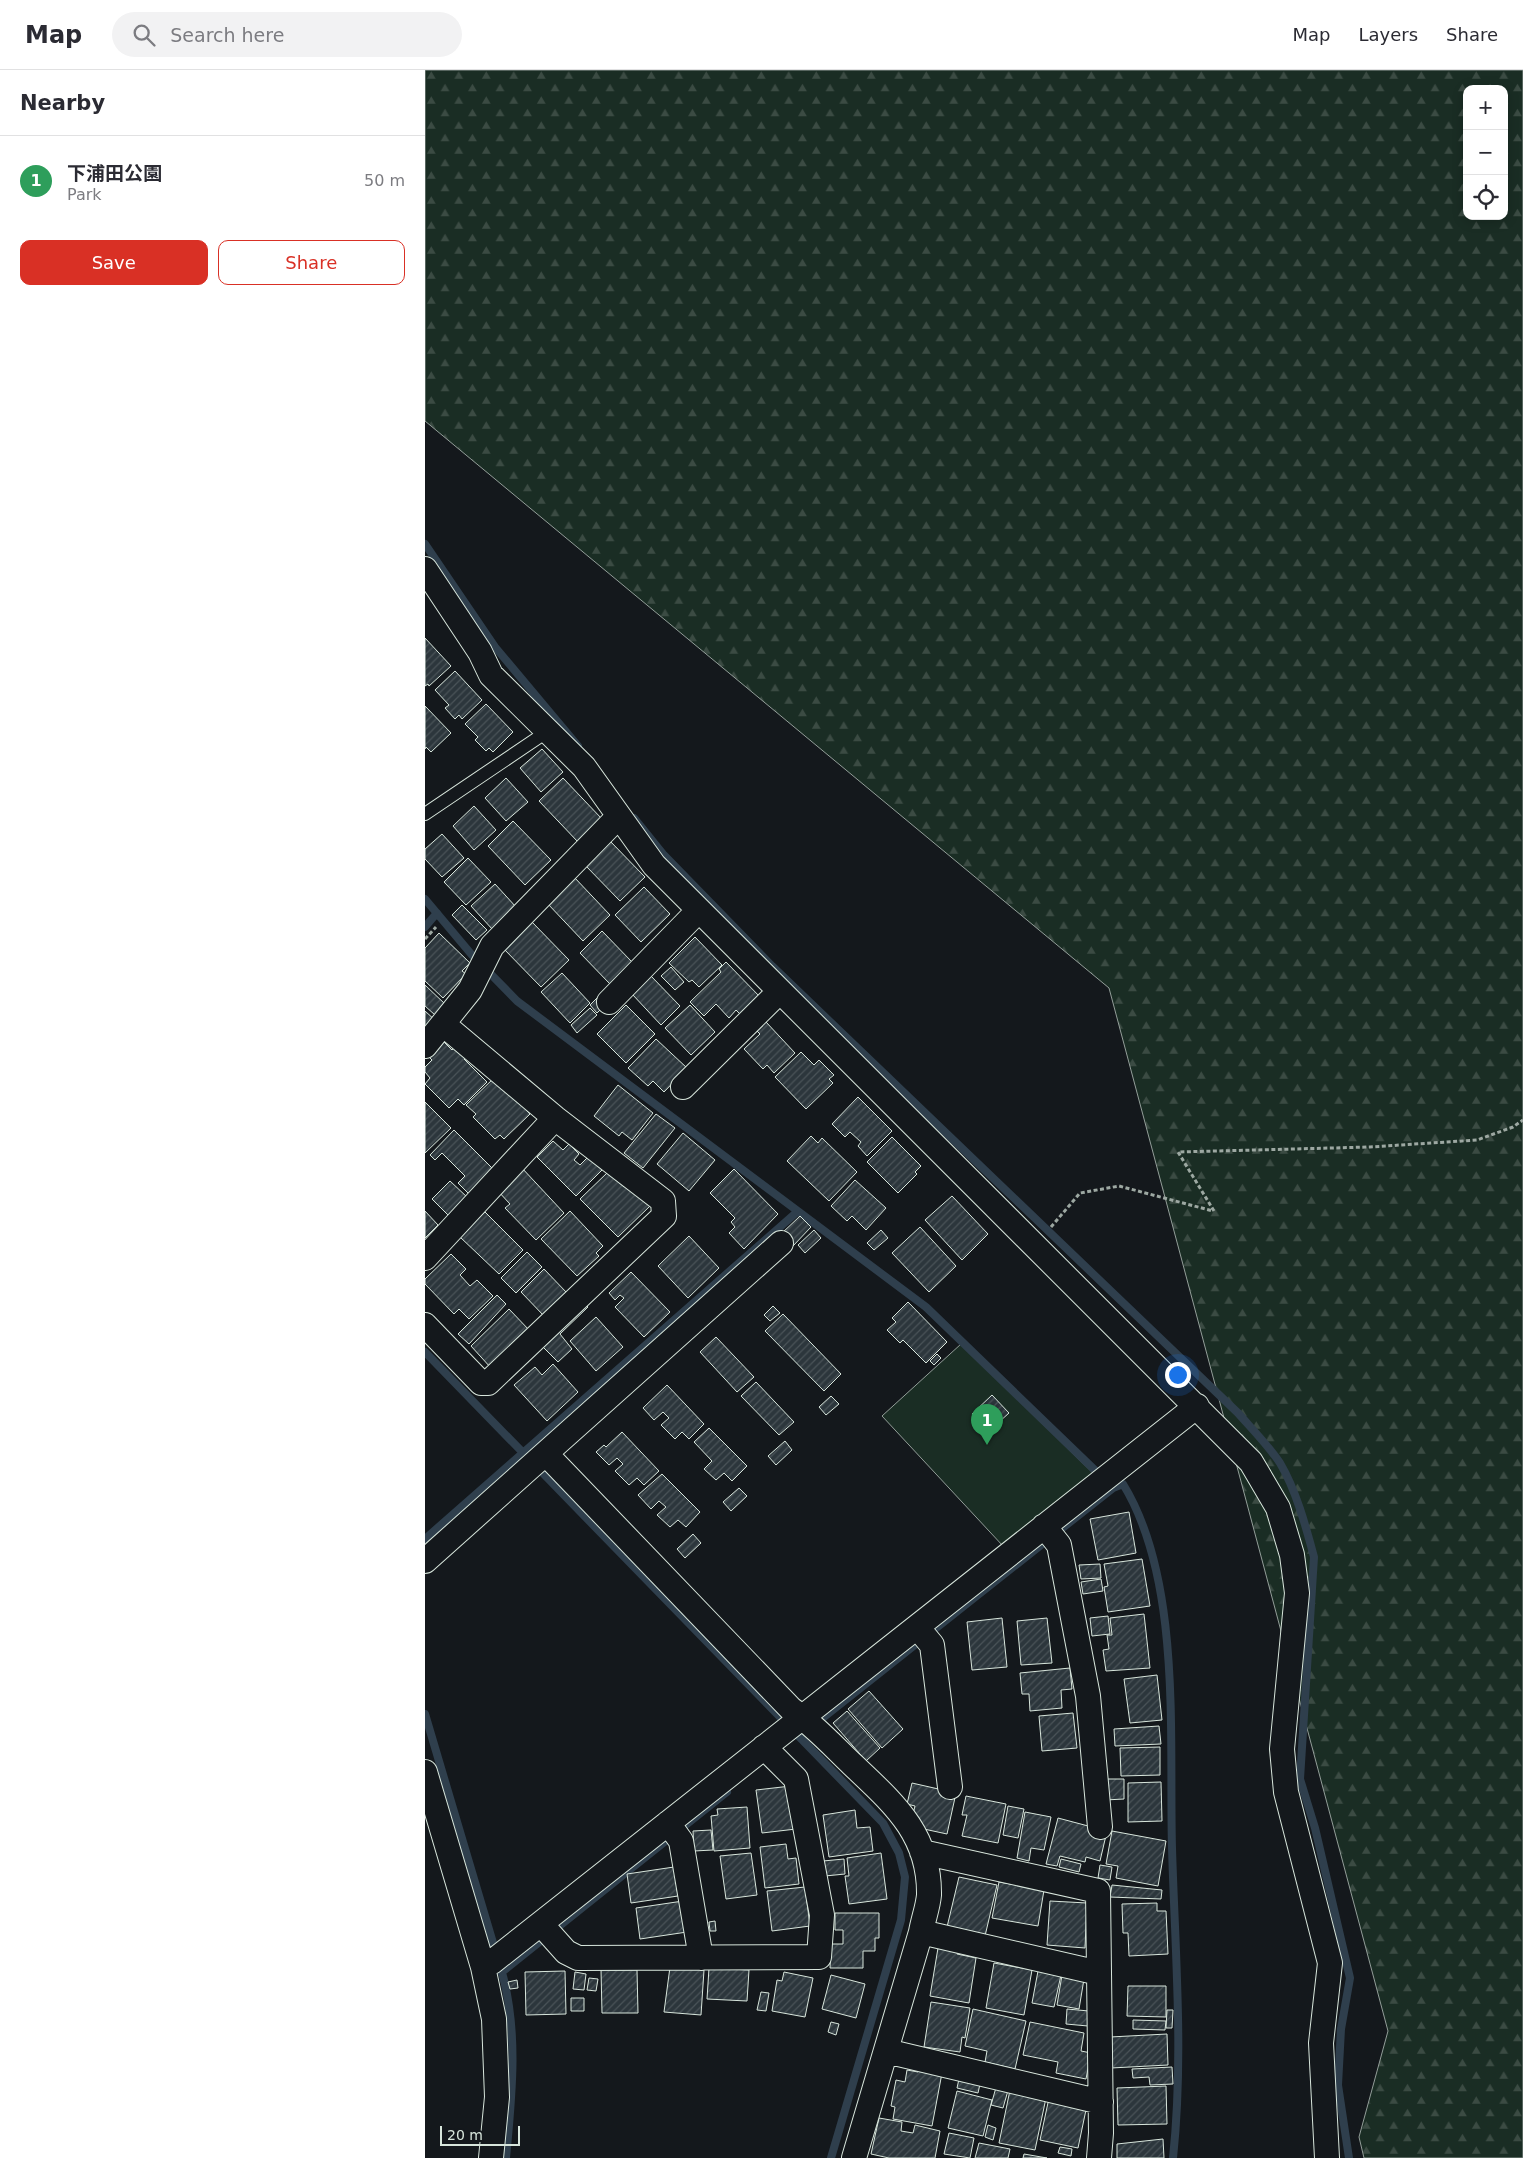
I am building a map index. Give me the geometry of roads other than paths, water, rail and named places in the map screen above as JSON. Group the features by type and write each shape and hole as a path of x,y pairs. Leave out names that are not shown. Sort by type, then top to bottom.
{"street":[{"path":"425,569 479,652 491,675 584,767 654,865 1197,1406 1251,1462 1278,1508 1292,1555 1297,1593 1282,1749 1286,1792 1330,1964 1321,2043 1327,2158"},
{"path":"425,1046 477,979 492,946 619,816"},
{"path":"609,1002 699,910"},
{"path":"683,1086 780,991"},
{"path":"431,1341 481,1383 488,1383 664,1216 663,1201 555,1118 443,1024"},
{"path":"425,1258 555,1118"},
{"path":"425,1561 781,1243"},
{"path":"493,1961 547,1930 769,1752 801,1724 922,1633 1049,1532 1104,1479 1197,1406"},
{"path":"538,1462 791,1709 801,1724 899,1809 919,1840 928,1873 929,1897 921,1932 854,2158"},
{"path":"1049,1532 1059,1545 1088,1696 1100,1827"},
{"path":"922,1633 932,1645 950,1787"},
{"path":"547,1930 565,1952 578,1958 819,1957 822,1915 796,1779 769,1752"},
{"path":"425,1772 493,1961 497,2097 491,2158"},
{"path":"673,1829 681,1841 701,1958"},
{"path":"922,1852 1098,1890 1101,2102 1099,2158"},
{"path":"921,1932 1099,1973"},
{"path":"886,2051 1101,2102"}],"lane":[{"path":"425,814 548,731"}],"waterway":[{"path":"425,544 495,647 578,746"},
{"path":"634,818 663,854 772,966 1238,1413 1270,1450 1286,1474 1300,1509 1314,1557 1300,1779 1315,1828 1350,1978 1341,2029 1338,2085 1349,2158"},
{"path":"425,899 472,955 517,1001 926,1307 1103,1478"},
{"path":"425,927 437,913"},
{"path":"425,1539 797,1212"},
{"path":"425,1352 883,1823 899,1853 905,1877 901,1920 831,2158"},
{"path":"815,1724 1113,1488 1123,1484 1142,1523 1155,1566 1164,1612 1169,1660 1178,2042 1178,2081 1173,2158"},
{"path":"425,1714 496,1953"},
{"path":"502,1972 727,1792"},
{"path":"501,1969 510,2015 513,2063 506,2158"}],"place":[{"name":"下浦田公園","path":"987,1445"}]}
